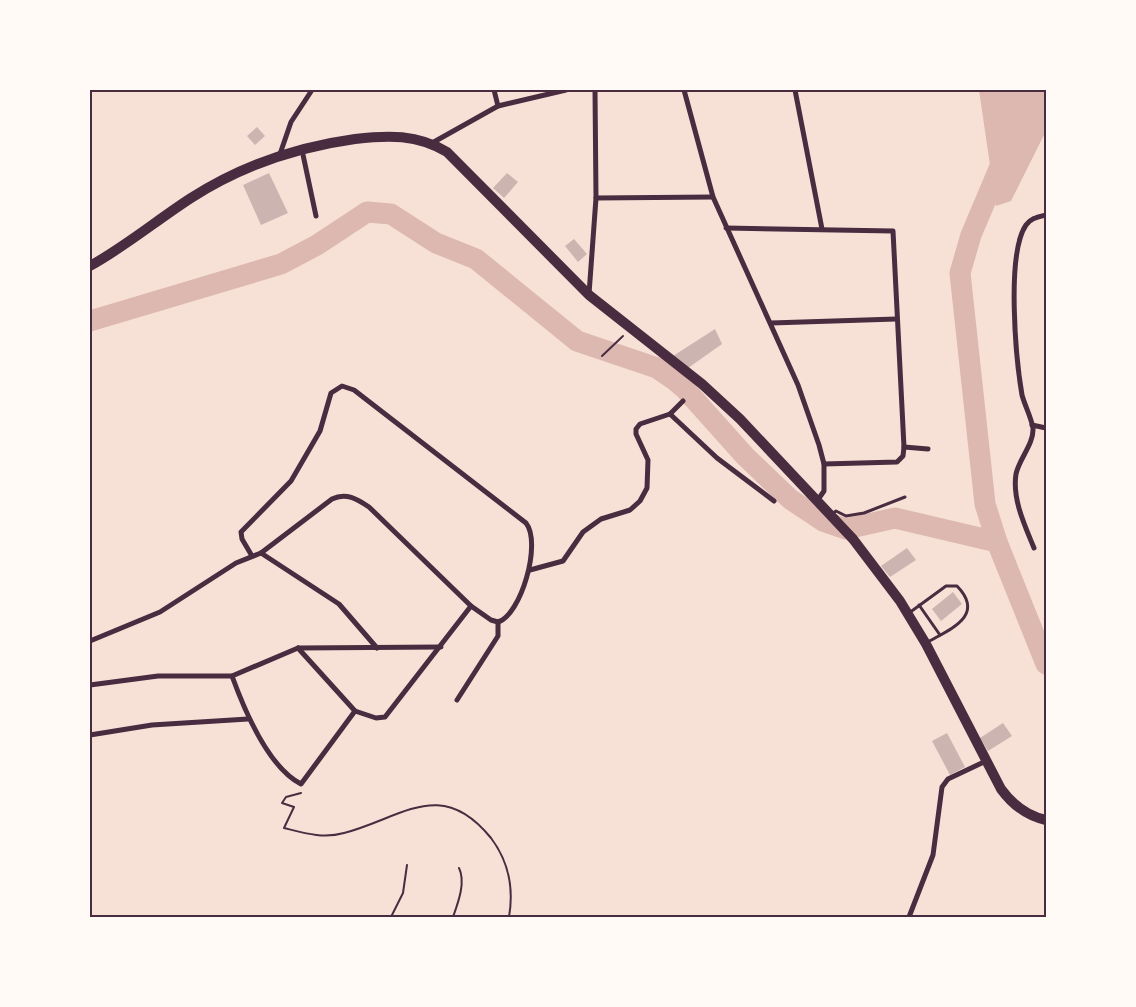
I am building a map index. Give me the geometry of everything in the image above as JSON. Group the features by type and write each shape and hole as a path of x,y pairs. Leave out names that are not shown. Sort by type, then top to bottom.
{"main road":[{"path":"90,266 192,197 235,174 280,154 373,137 407,136 432,143 447,152 589,295 629,329 702,384 734,413 853,538 926,644 986,761 1009,800 1031,815 1046,820"}],"street":[{"path":"280,154 291,122 312,90"},
{"path":"494,90 498,106"},
{"path":"432,143 498,106 566,90"},
{"path":"589,295 596,198 595,90"},
{"path":"795,90 822,228"},
{"path":"686,91 713,197 798,385 824,464 824,491 817,501"},
{"path":"302,150 316,216"},
{"path":"596,198 713,197"},
{"path":"1034,548 1021,517 1016,475 1033,435 1032,425 1023,397 1016,344 1016,277 1020,238 1023,231 1033,218 1046,215"},
{"path":"726,228 822,228 893,231 904,447 902,456 896,462 824,464"},
{"path":"771,323 896,319"},
{"path":"252,556 242,539 241,532 292,481 320,431 331,394 342,386 354,390 526,523 532,537 530,570 508,615 498,622"},
{"path":"530,570 563,561 583,532 601,519 630,510 640,501 647,488 648,460 636,434 636,429 640,424 670,414 684,401"},
{"path":"670,414 717,458 774,501"},
{"path":"1032,425 1046,428"},
{"path":"904,447 928,448"},
{"path":"90,641 160,612 252,556 261,553 332,499 340,496 350,497 369,507 471,606 491,620 498,622"},
{"path":"261,553 338,604 378,648"},
{"path":"298,648 355,711 376,718 389,714 471,606"},
{"path":"457,700 498,636 498,622"},
{"path":"90,685 158,676 232,676 298,648 440,647"},
{"path":"232,676 248,719 284,772 301,784 355,711"},
{"path":"90,735 152,725 248,719"},
{"path":"911,916 933,855 942,787 948,779 986,761"}],"lane":[{"path":"831,517 836,511 846,516 864,513 905,497"},
{"path":"907,614 946,586 957,586 964,594 969,603 968,612 963,619 926,644"},
{"path":"919,605 940,635"}],"path":[{"path":"603,355 629,329"},
{"path":"301,784 303,787 302,792 286,797 282,803 294,807 284,828 318,836 343,834 413,806 455,808 466,814 479,824 503,855 510,875 509,917"},
{"path":"391,917 403,893 407,865"},
{"path":"453,917 461,890 461,872 459,868"}],"shaded area":[{"path":"979,90 1046,90 1046,131 1011,201 996,206 990,190 991,172"}],"building":[{"path":"257,127 265,136 255,145 247,136"},
{"path":"269,173 288,213 261,225 243,185"},
{"path":"507,173 518,182 504,198 493,188"},
{"path":"574,239 587,254 578,262 565,246"},
{"path":"715,329 722,344 688,368 673,356"},
{"path":"907,548 916,560 890,577 881,566"},
{"path":"953,592 962,604 941,621 932,609"},
{"path":"1003,723 1012,736 988,751 980,738"},
{"path":"947,733 965,767 950,775 932,741"}],"waterway":[{"path":"1001,164 971,235 960,273 985,504 997,542 1046,664"},
{"path":"90,321 281,264 317,245 367,212 391,214 436,243 476,259 577,341 657,368 673,379 685,389 745,456 790,499 823,521 846,529 895,518 997,542"}]}
